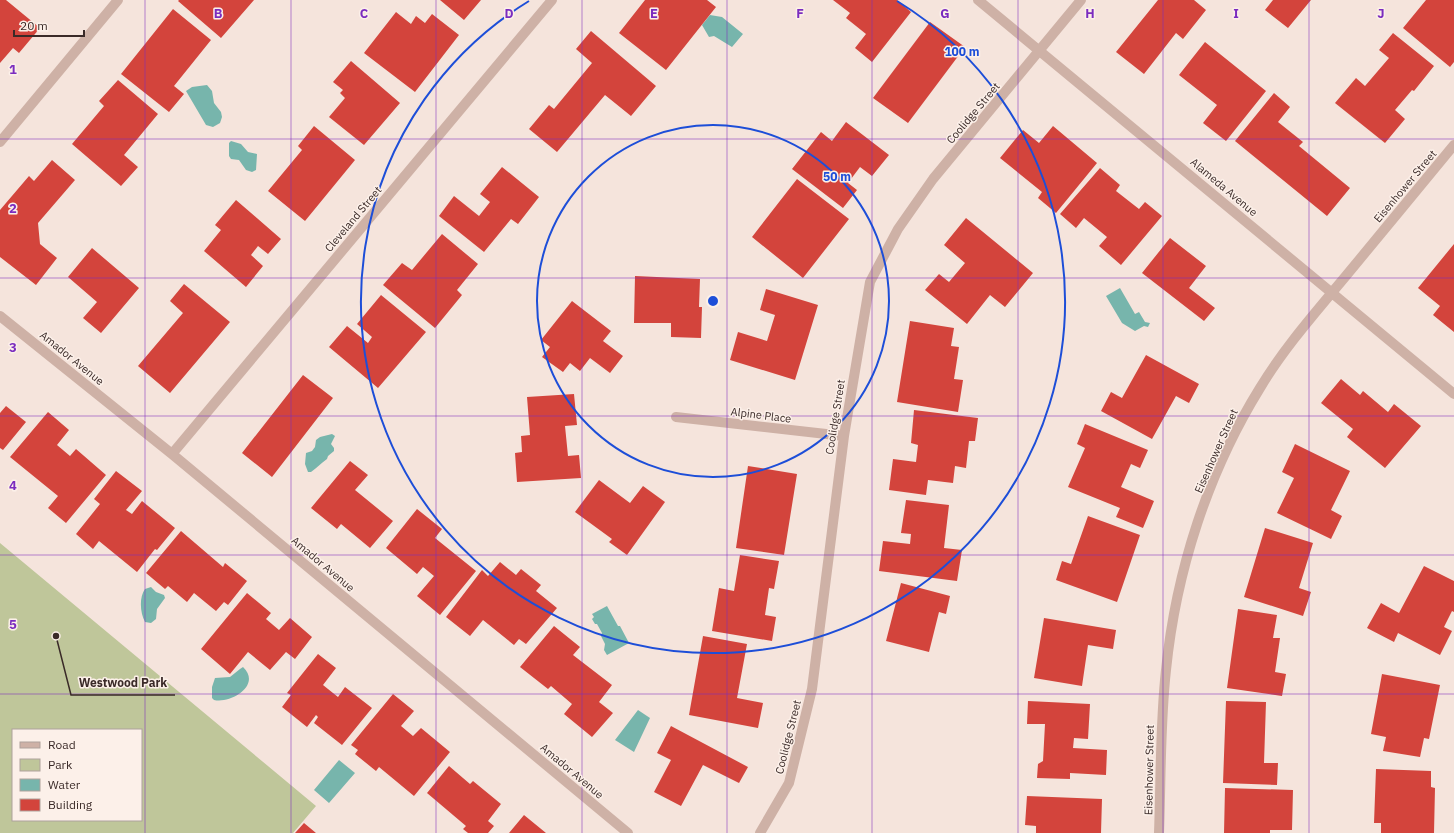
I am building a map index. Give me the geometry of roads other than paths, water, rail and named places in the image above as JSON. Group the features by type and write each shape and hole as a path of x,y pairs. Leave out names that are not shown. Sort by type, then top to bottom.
{"street":[{"path":"0,142 118,0"},
{"name":"Cleveland Street","path":"172,454 552,0"},
{"name":"Alameda Avenue","path":"978,0 1454,394"},
{"name":"Coolidge Street","path":"760,833 789,783 812,689 844,436 870,282 898,229 933,179 1081,0"},
{"name":"Eisenhower Street","path":"1160,833 1162,731 1166,669 1171,633 1183,573 1196,528 1228,446 1260,388 1302,329 1454,145"},
{"name":"Amador Avenue","path":"0,316 172,454 628,833"},
{"name":"Alpine Place","path":"676,417 844,436"}],"water":[{"path":"710,15 722,17 743,34 732,47 714,36 709,37 702,25"},
{"path":"207,85 212,91 214,103 221,112 222,117 220,123 213,127 206,125 186,91 192,87"},
{"path":"231,141 241,144 248,152 257,154 256,170 252,172 246,170 239,160 231,159 229,156 229,143"},
{"path":"1120,288 1135,314 1139,312 1145,322 1150,323 1148,327 1144,326 1135,331 1122,323 1106,296"},
{"path":"332,434 335,436 331,444 334,451 315,469 308,472 305,464 306,453 312,451 315,447 316,440 320,437"},
{"path":"151,587 156,592 164,595 165,598 157,609 156,619 151,623 145,622 141,605 143,592 145,589"},
{"path":"607,606 629,643 607,655 604,650 605,644 601,636 602,633 592,619 594,617 592,614"},
{"path":"243,667 248,674 249,680 247,686 242,692 228,699 214,700 212,698 212,687 215,678 230,677"},
{"path":"638,710 650,718 634,752 615,740"},
{"path":"339,760 355,773 329,803 314,790"}],"place":[{"name":"Westwood Park","path":"56,636"}]}
